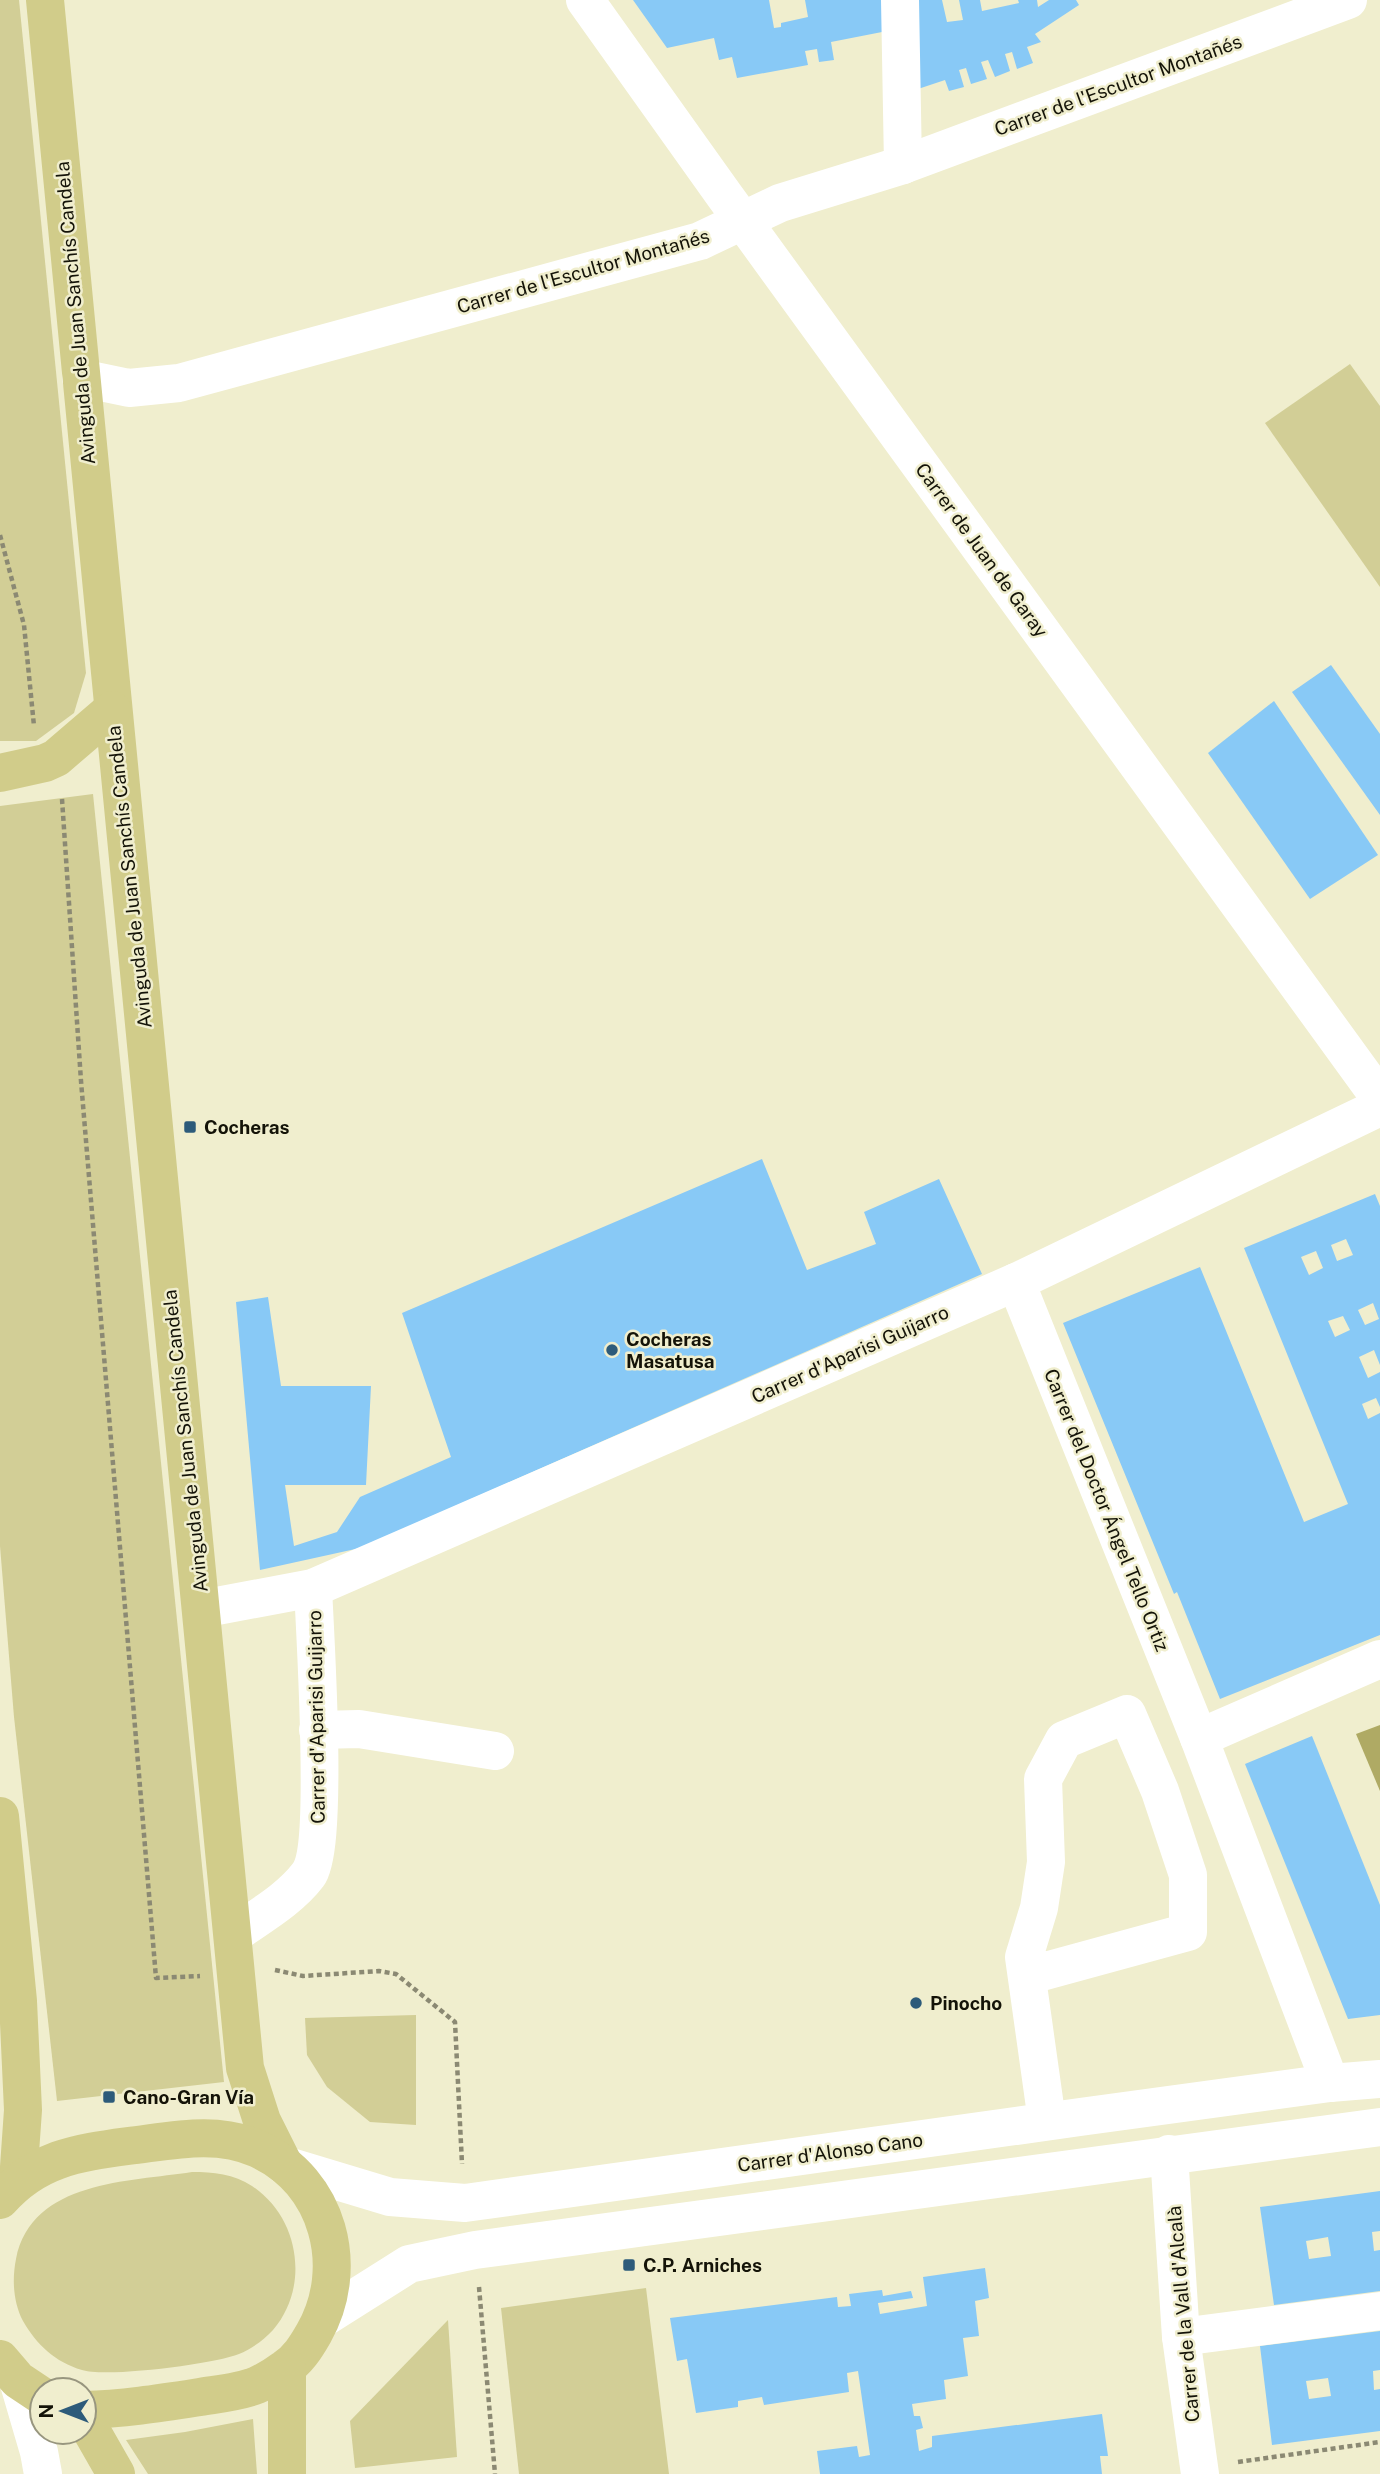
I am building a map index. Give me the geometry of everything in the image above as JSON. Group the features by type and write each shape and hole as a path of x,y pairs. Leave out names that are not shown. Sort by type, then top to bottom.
{"main road":[{"name":"Avinguda de Juan Sanchís Candela","path":"45,0 245,2068 262,2121 284,2165"},
{"name":"Avinguda de Juan Sanchís Candela","path":"0,773 56,758 112,710"},
{"path":"0,1816 4,1886 18,2001 23,2110 9,2191"},
{"name":"Carrer d'Alonso Cano","path":"9,2191 39,2168 62,2158 86,2152 201,2137 230,2140 258,2149 284,2165 305,2185 320,2208 330,2238 334,2264 331,2292 322,2319 303,2352 287,2368 256,2386 225,2393 120,2409 98,2410"},
{"path":"287,2368 287,2474"},
{"path":"98,2442 116,2474"}],"street":[{"name":"Carrer de Juan de Garay","path":"585,0 1380,1098"},
{"path":"900,0 903,165"},
{"name":"Carrer de l'Escultor Montañés","path":"81,378 129,388 180,383 700,241 780,203 903,165 1348,0"},
{"name":"Carrer d'Aparisi Guijarro","path":"201,1609 313,1588 1016,1282 1380,1107"},
{"name":"Carrer del Doctor Ángel Tello Ortiz","path":"1016,1282 1201,1744 1329,2083"},
{"name":"Carrer d'Aparisi Guijarro","path":"233,1935 279,1903 310,1873 319,1831 313,1588"},
{"path":"1150,1769 1380,1659"},
{"path":"1027,1976 1188,1933 1188,1875 1127,1714 1065,1740 1043,1779 1046,1862 1040,1908 1024,1957 1047,2121"},
{"path":"318,1730 359,1729 495,1751"},
{"name":"Carrer d'Alonso Cano","path":"284,2165 390,2197 465,2203 1047,2121 1329,2083 1380,2079"},
{"name":"Carrer d'Alonso Cano","path":"322,2319 409,2264 475,2250 1380,2127"},
{"name":"Carrer de la Vall d'Alcalà","path":"1169,2154 1181,2337 1199,2470"},
{"path":"1181,2337 1380,2311"},
{"path":"13,2372 39,2452 43,2474"}],"path":[{"path":"475,2250 495,2474"},
{"path":"1199,2470 1380,2442"}],"shaded area":[{"path":"0,0 19,0 86,673 74,713 36,741 0,741"},
{"path":"1350,364 1380,406 1380,587 1265,423"},
{"path":"93,794 224,2082 57,2101 14,1717 0,1546 0,806"},
{"path":"1380,1725 1380,1791 1356,1734"},
{"path":"416,2015 416,2125 370,2122 327,2087 307,2055 305,2018"},
{"path":"192,2172 223,2174 245,2182 268,2200 281,2216 294,2254 295,2274 285,2313 273,2330 257,2344 239,2354 160,2369 95,2372 72,2367 48,2352 34,2338 23,2321 14,2290 16,2259 26,2233 41,2213 62,2199 86,2190 113,2183"},
{"path":"646,2288 669,2474 519,2474 501,2308"},
{"path":"448,2320 457,2457 355,2468 350,2421"},
{"path":"253,2419 257,2474 148,2474 126,2440 185,2432"}],"building":[{"path":"633,0 769,0 774,28 781,27 781,23 808,17 805,0 882,0 882,32 831,42 834,60 819,62 817,49 805,51 808,65 737,78 732,57 719,60 714,38 667,48"},
{"path":"917,0 942,0 947,22 963,20 959,0 980,0 982,11 1019,3 1018,0 1037,0 1038,7 1049,0 1076,0 1079,5 1035,34 1041,42 1027,47 1033,63 1017,69 1012,52 1005,54 1010,71 995,77 988,60 981,62 987,79 971,84 966,68 959,70 964,87 949,91 945,80 918,89"},
{"path":"1331,665 1380,734 1380,815 1292,692"},
{"path":"1274,701 1378,855 1310,899 1208,753"},
{"name":"Cocheras Masatusa","path":"762,1159 807,1270 876,1244 864,1212 939,1179 982,1274 360,1548 260,1570 236,1302 268,1297 281,1386 371,1386 366,1485 285,1485 294,1546 337,1532 360,1497 451,1457 402,1313"},
{"path":"1375,1194 1380,1206 1380,1365 1374,1350 1359,1357 1368,1378 1380,1372 1380,1407 1376,1398 1362,1404 1368,1419 1380,1413 1380,1635 1220,1699 1063,1323 1200,1267 1304,1522 1348,1504 1244,1248","holes":["1346,1239 1353,1255 1337,1261 1331,1245","1316,1251 1323,1268 1309,1275 1301,1257","1373,1303 1379,1319 1365,1325 1358,1310","1343,1316 1350,1330 1335,1337 1328,1321"]},
{"path":"1312,1736 1380,1905 1380,2015 1348,2019 1245,1764"},
{"path":"1380,2191 1380,2231 1372,2232 1374,2251 1380,2250 1380,2291 1274,2305 1260,2207","holes":["1328,2237 1331,2256 1309,2259 1306,2241"]},
{"path":"985,2268 989,2298 975,2301 979,2336 963,2338 968,2376 944,2380 946,2399 912,2404 914,2416 920,2416 923,2428 916,2430 919,2451 932,2447 932,2436 1102,2414 1108,2456 1100,2456 1102,2474 820,2474 817,2451 857,2446 859,2457 870,2455 858,2371 847,2373 849,2392 764,2405 762,2397 738,2401 738,2407 696,2413 687,2359 677,2361 670,2318 837,2297 838,2307 851,2306 849,2294 882,2290 883,2296 911,2291 913,2298 878,2303 880,2314 927,2306 923,2277"},
{"path":"1380,2331 1380,2370 1373,2371 1374,2390 1380,2389 1380,2431 1272,2445 1260,2346","holes":["1328,2378 1331,2396 1309,2399 1306,2381"]}],"place":[{"name":"Cocheras","path":"190,1127"},
{"name":"Cocheras Masatusa","path":"612,1350"},
{"name":"Pinocho","path":"916,2003"},
{"name":"Cano-Gran Vía","path":"109,2097"},
{"name":"C.P. Arniches","path":"629,2265"}]}
